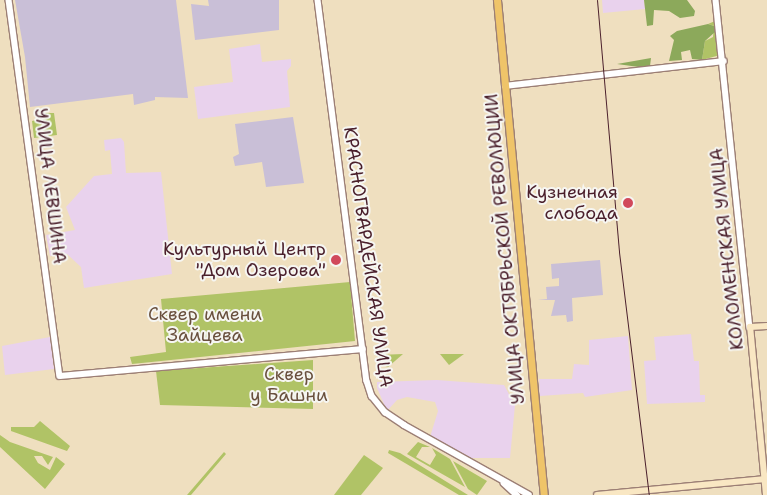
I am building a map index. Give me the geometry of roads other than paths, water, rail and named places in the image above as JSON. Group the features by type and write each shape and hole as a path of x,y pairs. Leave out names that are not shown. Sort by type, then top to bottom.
{"main road":[{"name":"УЛИЦА ОКТЯБРЬСКОЙ РЕВОЛЮЦИИ","path":"497,0 544,495"},
{"path":"750,327 767,326"},
{"name":"КОЛОМЕНСКАЯ УЛИЦА","path":"750,327 766,495"},
{"path":"597,495 765,479"}],"street":[{"name":"УЛИЦА ЛЕВШИНА","path":"9,0 60,376 363,349"},
{"name":"КРАСНОГВАРДЕЙСКАЯ УЛИЦА","path":"318,0 363,349 372,396 384,412 499,478"},
{"name":"КОЛОМЕНСКАЯ УЛИЦА","path":"716,0 724,61 750,327"},
{"path":"505,86 724,61"},
{"path":"499,478 517,495"},
{"path":"499,478 529,495"}],"tram line":[{"path":"597,0 619,252 649,495"}],"place":[{"name":"Кузнечная слобода","path":"628,203"},
{"name":"Культурный Центр \"Дом Озерова\"","path":"336,260"}],"park label":[{"name":"Сквер имени Зайцева","path":"205,325"},
{"name":"Сквер у Башни","path":"289,385"}]}
